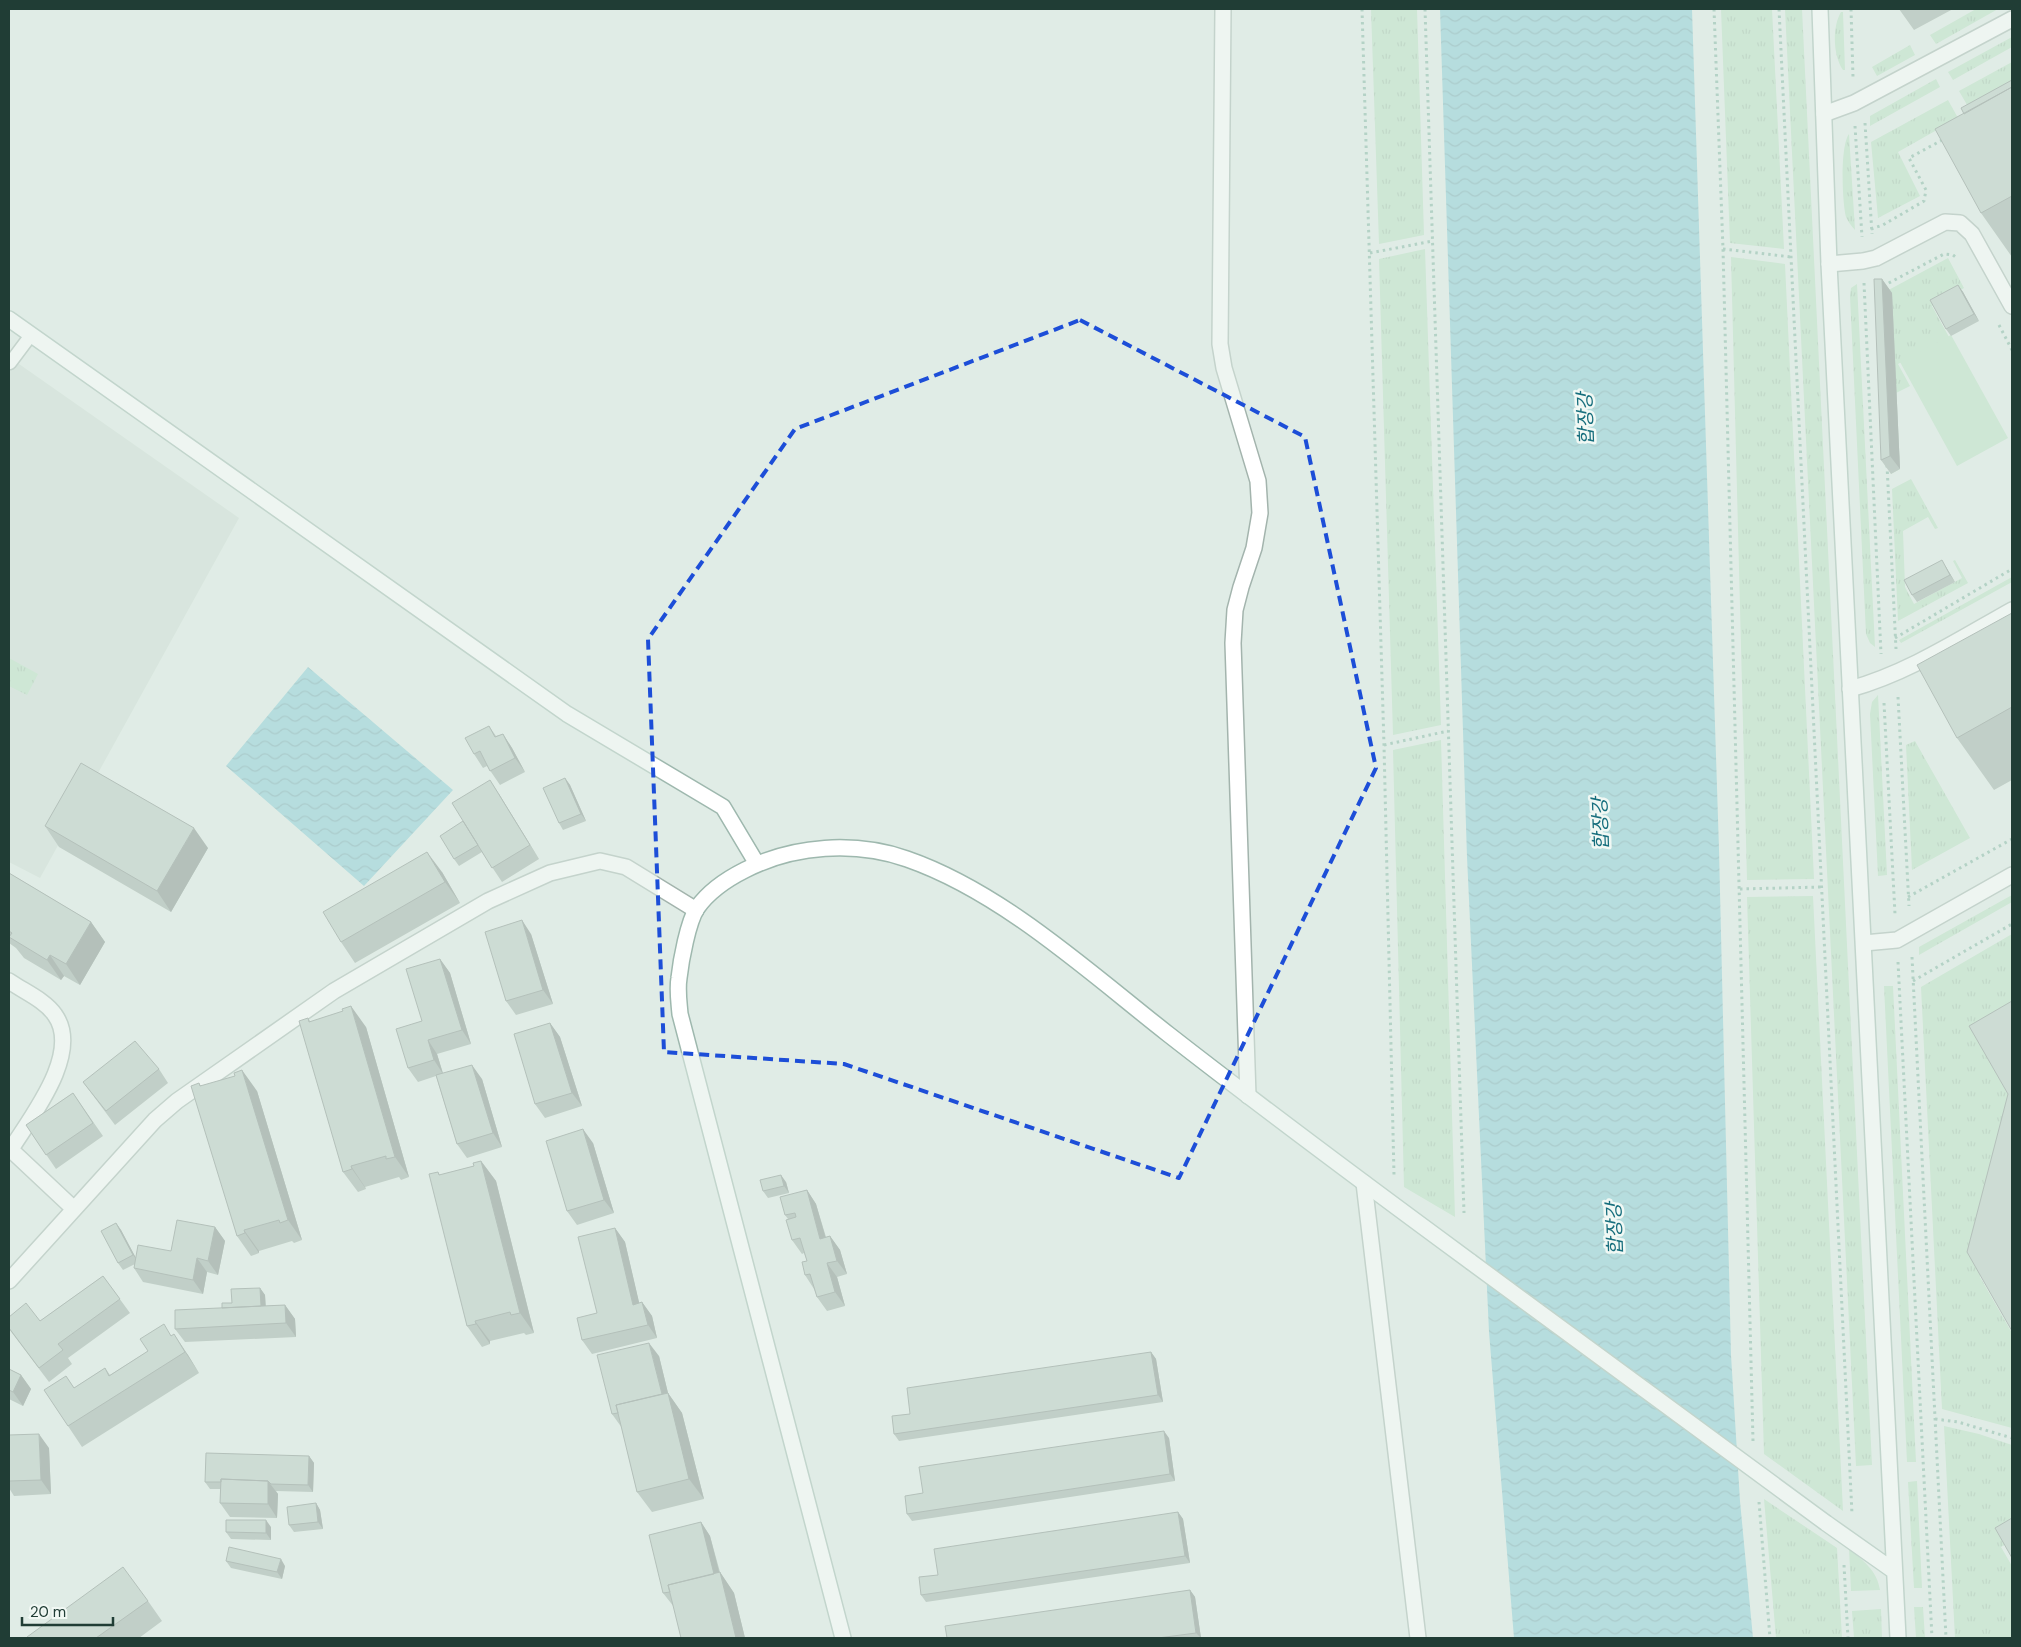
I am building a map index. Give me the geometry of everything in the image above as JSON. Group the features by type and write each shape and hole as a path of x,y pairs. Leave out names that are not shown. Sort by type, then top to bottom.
{"street":[{"path":"1222,9 1220,344 1224,368 1258,481 1260,513 1254,548 1235,610 1233,643 1248,1096"},
{"path":"1820,9 1829,264 1898,1638"},
{"path":"1824,114 1859,101 2012,19"},
{"path":"1829,264 1869,259 1944,222 1960,223 1972,234 2012,306"},
{"path":"9,319 567,714 723,807 757,864"},
{"path":"1850,689 1883,679 2012,610"},
{"path":"842,1638 680,1014 678,980 686,938 696,910 711,892 732,876 780,856 804,851 839,848 874,850 905,858 935,870 1013,913 1248,1096 1364,1183 1894,1571"},
{"path":"9,1281 155,1120 177,1101 334,991 488,901 550,873 600,862 626,867 696,910"},
{"path":"1864,944 1903,937 2012,875"},
{"path":"9,981 49,1008 56,1016 63,1037 60,1061 53,1081 10,1149 74,1210"},
{"path":"1364,1183 1418,1638"}],"lane":[{"path":"10,363 31,335"}],"path":[{"path":"1362,9 1384,745 1394,1180"},
{"path":"1425,9 1464,1213"},
{"path":"1714,9 1723,249 1754,1444"},
{"path":"1779,9 1852,1516 1842,1534 1848,1638"},
{"path":"1851,9 1871,229 1869,259 1878,288 1944,254 1953,255 1960,260"},
{"path":"1859,101 1869,259 1883,679 1903,937 1932,1638"},
{"path":"1871,229 1883,225 1924,201 1926,190 1909,158 1952,134"},
{"path":"1370,253 1433,241"},
{"path":"1723,249 1792,257"},
{"path":"1994,316 2012,350"},
{"path":"1886,463 1908,897 1903,937 1913,981 1946,1638"},
{"path":"1895,638 2012,569"},
{"path":"1384,745 1448,732"},
{"path":"1908,897 2012,839"},
{"path":"1740,889 1821,886"},
{"path":"1913,981 2012,924"},
{"path":"1935,1419 1958,1422 2012,1438"},
{"path":"1758,1496 1770,1638"}],"highlighted area":[{"path":"1080,320 1305,437 1376,768 1179,1178 844,1064 664,1052 648,639 795,429"}],"shaded area":[{"path":"9,357 239,518 40,878 9,862"}],"green space":[{"path":"1371,9 1417,9 1424,235 1379,244"},
{"path":"1721,9 1772,9 1784,249 1730,243"},
{"path":"1785,9 1802,9 1872,1465 1856,1466"},
{"path":"1976,9 1998,9 1936,44 1930,35"},
{"path":"1841,12 1843,12 1845,70 1843,70 1837,57 1835,41 1836,25"},
{"path":"2012,37 2012,47 1953,80 1948,72"},
{"path":"1910,45 1915,55 1877,76 1872,67"},
{"path":"2012,62 2012,87 1970,110 1959,91"},
{"path":"1936,79 1940,87 1870,126 1870,116"},
{"path":"1948,100 1958,118 1898,152 1920,196 1878,218 1871,142"},
{"path":"1849,134 1855,230 1846,217 1844,199 1843,162 1846,140"},
{"path":"1425,249 1441,725 1393,735 1379,259"},
{"path":"1731,257 1785,264 1814,879 1747,880"},
{"path":"1948,258 1964,288 1932,306 1949,337 1898,364 1910,386 1896,393 1900,469 1891,474 1883,293"},
{"path":"1857,284 1875,647 1870,643 1866,634 1850,296 1851,288"},
{"path":"1951,335 2008,438 1957,466 1900,362"},
{"path":"1911,479 1938,528 1935,529 1928,517 1903,531 1905,587 1914,604 1962,578 1953,561 1955,560 1968,583 1898,621 1892,489"},
{"path":"2012,577 2012,582 1901,643 1899,640"},
{"path":"9,658 38,674 27,695 9,686"},
{"path":"1878,695 1887,875 1878,876 1870,714 1872,702"},
{"path":"1441,740 1455,1217 1404,1187 1393,750"},
{"path":"1915,741 1970,838 1912,870 1906,745"},
{"path":"2012,895 2012,902 1919,955 1919,947"},
{"path":"1813,896 1843,1511 1764,1454 1747,897"},
{"path":"2012,934 2012,1016 1976,1038 2012,1101 2012,1153 1980,1277 2012,1333 2012,1428 1942,1409 1921,987"},
{"path":"1884,986 1893,986 1916,1462 1907,1462"},
{"path":"1944,1426 1979,1434 2012,1445 2012,1540 2001,1547 2012,1566 2012,1638 1955,1638"},
{"path":"1917,1481 1922,1588 1914,1588 1908,1482"},
{"path":"1764,1499 1837,1548 1842,1638 1776,1638"},
{"path":"1849,1548 1873,1571 1880,1590 1851,1591"},
{"path":"1914,1607 1923,1607 1925,1638 1916,1638"},
{"path":"1881,1609 1882,1638 1854,1638 1852,1611"}],"water":[{"name":"합장강","path":"1440,9 1692,9 1719,849 1731,1355 1740,1501 1753,1638 1514,1638 1489,1332 1467,857"},
{"path":"308,667 453,790 364,886 226,766"}],"building":[{"path":"2012,80 2012,87 1964,114 1961,108"},
{"path":"2012,87 2012,196 1981,213 1935,129"},
{"path":"1874,279 1882,279 1890,456 1881,460"},
{"path":"1958,285 1974,314 1946,329 1930,300"},
{"path":"1942,560 1950,575 1912,595 1904,580"},
{"path":"2012,613 2012,707 1957,738 1917,665"},
{"path":"489,726 495,737 503,734 515,758 490,771 480,751 474,754 465,738"},
{"path":"81,763 194,828 157,891 45,826"},
{"path":"565,778 581,814 559,823 543,788"},
{"path":"490,780 530,845 492,868 452,803"},
{"path":"463,821 478,845 454,859 440,836"},
{"path":"427,852 445,882 341,942 323,912"},
{"path":"9,873 91,922 66,964 50,955 47,960 9,937 12,933 9,931"},
{"path":"522,920 543,990 506,1001 485,932"},
{"path":"440,959 462,1030 428,1040 434,1060 408,1068 396,1029 422,1021 406,969"},
{"path":"2012,1001 2012,1331 1967,1252 2008,1094 1969,1026"},
{"path":"351,1006 395,1157 386,1159 386,1156 351,1166 352,1169 343,1172 299,1021 308,1018 309,1022 343,1011 342,1009"},
{"path":"550,1023 572,1093 535,1104 514,1034"},
{"path":"135,1041 159,1069 106,1111 83,1082"},
{"path":"472,1065 493,1133 457,1144 436,1075"},
{"path":"242,1070 288,1220 280,1223 279,1220 244,1230 245,1233 237,1236 191,1086 199,1083 200,1086 235,1076 234,1073"},
{"path":"73,1093 93,1123 46,1155 26,1125"},
{"path":"583,1129 604,1200 567,1211 546,1141"},
{"path":"481,1161 520,1313 511,1315 510,1312 475,1321 476,1324 467,1326 429,1174 438,1172 439,1175 474,1166 473,1163"},
{"path":"781,1175 784,1186 763,1191 760,1180"},
{"path":"807,1190 820,1239 830,1236 837,1261 827,1263 835,1292 817,1297 810,1274 805,1275 802,1262 807,1261 800,1238 792,1240 786,1220 796,1217 795,1213 785,1215 780,1197"},
{"path":"177,1220 215,1227 208,1261 197,1258 193,1280 134,1268 138,1245 171,1251"},
{"path":"116,1223 133,1255 118,1263 101,1231"},
{"path":"615,1228 633,1305 642,1302 648,1325 582,1340 577,1318 597,1313 578,1237"},
{"path":"103,1276 120,1299 58,1344 63,1350 39,1368 9,1328 9,1317 26,1303 40,1321"},
{"path":"260,1288 261,1306 222,1308 222,1303 232,1303 231,1289"},
{"path":"285,1305 286,1323 175,1329 175,1310"},
{"path":"164,1324 171,1336 174,1334 185,1352 68,1426 44,1390 66,1376 74,1388 105,1368 109,1376 148,1351 140,1339"},
{"path":"649,1343 662,1394 616,1405 618,1413 612,1414 597,1355"},
{"path":"1151,1352 1158,1395 894,1434 892,1416 910,1414 907,1388"},
{"path":"9,1369 21,1375 13,1392 9,1390"},
{"path":"668,1393 689,1479 637,1492 616,1405"},
{"path":"1164,1431 1170,1474 907,1514 905,1496 923,1493 919,1467"},
{"path":"39,1434 41,1480 9,1481 9,1435"},
{"path":"206,1453 309,1456 308,1485 271,1484 268,1481 221,1479 221,1482 205,1482"},
{"path":"221,1479 268,1481 268,1504 220,1503"},
{"path":"316,1503 318,1522 289,1525 287,1507"},
{"path":"1178,1512 1185,1556 921,1595 919,1577 938,1575 934,1549"},
{"path":"2012,1518 2012,1558 1995,1528"},
{"path":"226,1520 266,1520 266,1533 226,1532"},
{"path":"701,1522 714,1574 668,1585 670,1592 663,1593 649,1535"},
{"path":"229,1547 281,1559 277,1572 226,1561"},
{"path":"123,1567 148,1601 96,1638 27,1638 27,1637"},
{"path":"720,1572 736,1638 681,1638 668,1585"},
{"path":"1190,1590 1196,1633 1158,1638 947,1638 945,1626"}]}
